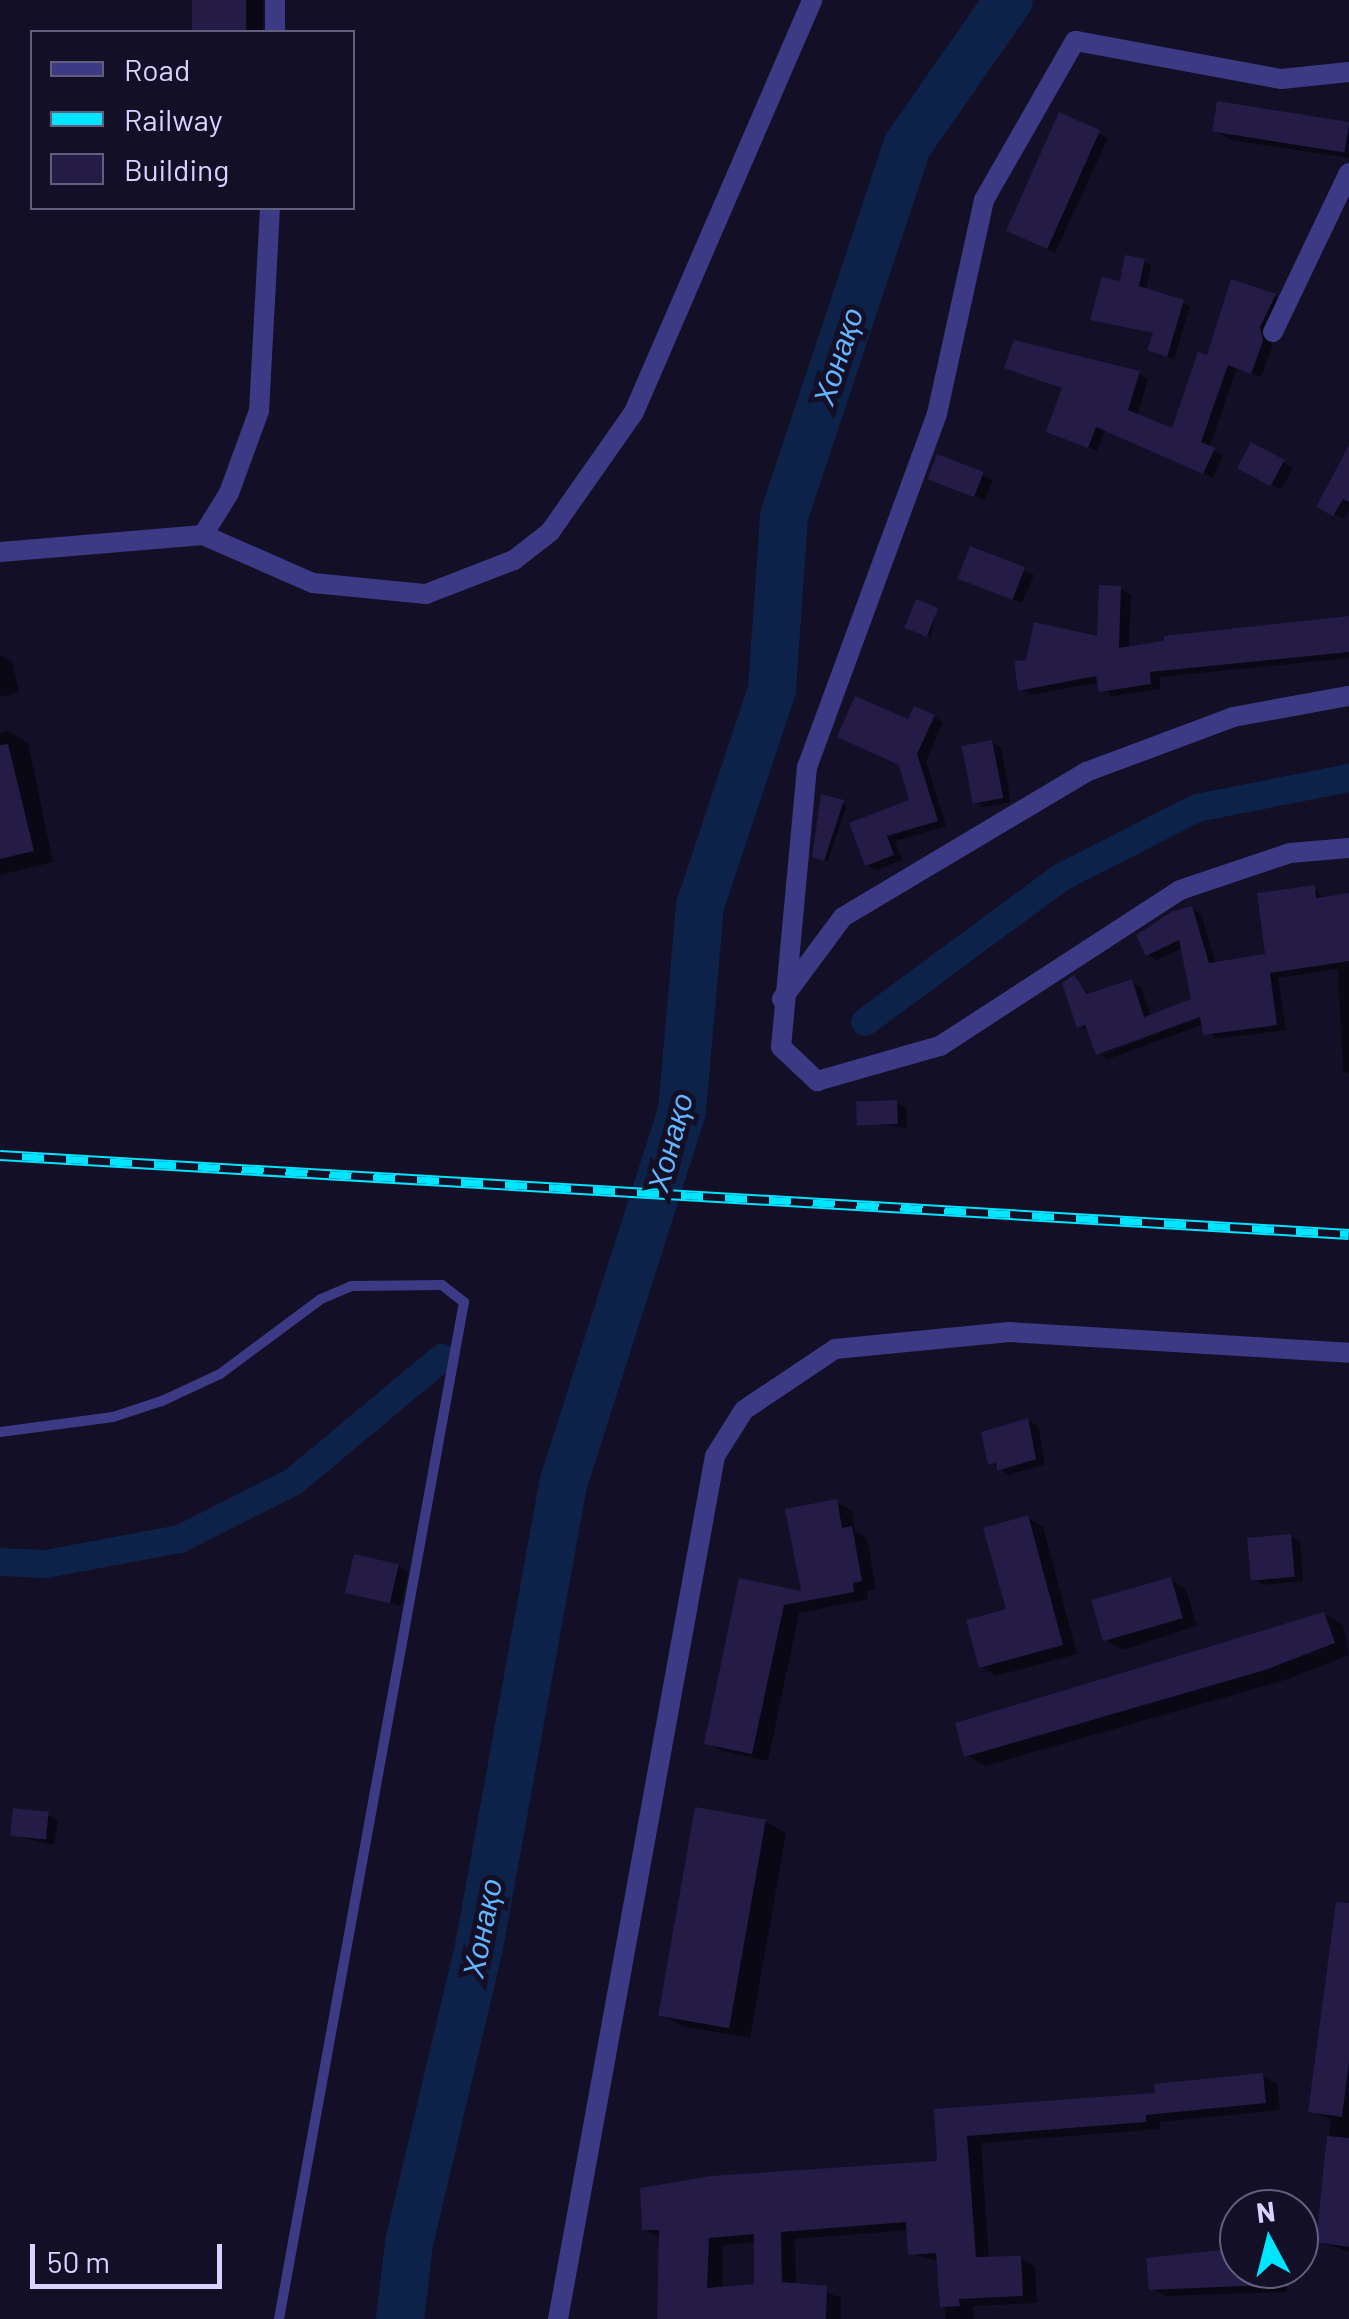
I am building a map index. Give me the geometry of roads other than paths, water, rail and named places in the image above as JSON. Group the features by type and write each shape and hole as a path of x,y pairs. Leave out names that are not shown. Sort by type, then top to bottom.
{"street":[{"path":"275,30 276,0"},
{"path":"0,552 203,535 313,583 426,594 514,560 550,532 634,412 812,0"},
{"path":"1349,72 1281,79 1074,42 984,200 937,414 807,766 781,1000 781,1048 817,1081 940,1046 1180,890 1290,854 1349,848"},
{"path":"1273,332 1349,172"},
{"path":"203,535 229,492 259,411 270,210"},
{"path":"781,1000 843,916 1086,772 1233,717 1349,696"},
{"path":"558,2319 715,1456 744,1410 835,1349 1009,1332 1349,1353"}],"lane":[{"path":"0,1432 113,1417 162,1400 220,1374 321,1299 351,1286 442,1286 464,1302 279,2319"}],"waterway":[{"name":"Хонақо","path":"400,2319 409,2243 479,1947 563,1484 682,1111 700,906 772,689 784,516 907,146 1009,0"},
{"path":"865,1022 1062,877 1197,808 1349,778"},
{"path":"0,1562 46,1564 180,1539 293,1482 442,1358"}],"railway":[{"path":"0,1155 1349,1234"}]}
